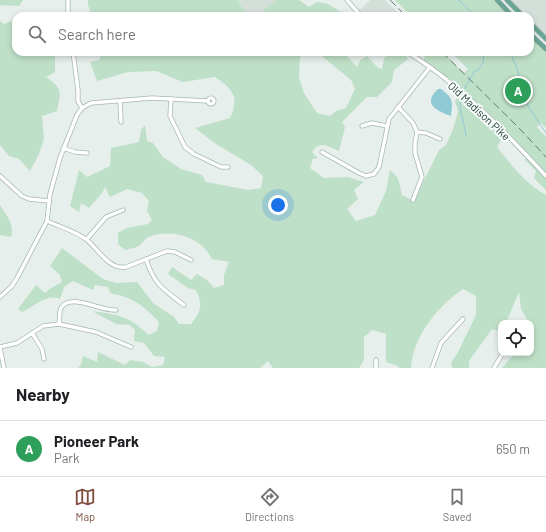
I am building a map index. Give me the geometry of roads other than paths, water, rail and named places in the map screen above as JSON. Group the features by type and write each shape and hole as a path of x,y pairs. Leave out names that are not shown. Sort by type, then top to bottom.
{"main road":[{"path":"496,0 508,12"},
{"path":"507,0 519,12"},
{"path":"534,27 546,38"},
{"path":"534,38 546,50"}],"street":[{"path":"68,0 68,12"},
{"path":"346,0 357,12"},
{"path":"74,56 78,101 82,108"},
{"name":"Old Madison Pike","path":"413,56 430,67 492,120 546,176"},
{"path":"322,152 359,173 370,176 377,171 387,126 390,119 430,67"},
{"path":"0,297 12,286 47,221 52,185 63,148 77,115 82,108 92,103 152,98 208,102"},
{"path":"171,99 170,116 186,147 194,154 221,167 228,168"},
{"path":"120,101 121,122"},
{"path":"398,107 413,123 416,132 415,153 422,177 413,200"},
{"path":"362,126 372,123 387,126"},
{"path":"416,132 426,133 440,139"},
{"path":"63,148 75,152 87,153"},
{"path":"0,176 22,196 29,199 49,201"},
{"path":"87,239 106,218 123,210"},
{"path":"47,221 87,239 111,264 119,268 126,267 170,251 176,252 191,260"},
{"path":"146,259 156,281 184,306"},
{"path":"59,324 61,308 69,302 80,302 111,311 116,310"},
{"path":"432,368 441,343 463,319"},
{"path":"4,368 0,348 18,343 43,326 59,324 96,332 131,347"},
{"path":"32,333 42,349 44,359"},
{"path":"494,368 501,356"},
{"path":"376,360 376,368"}],"water":[{"path":"438,89 441,89 451,100 451,116 438,110 431,104 433,94"}],"waterway":[{"path":"458,0 472,12"},
{"path":"463,91 474,72 478,70 483,63 484,56"},
{"path":"512,56 517,68 526,103 546,133"},
{"path":"462,94 460,99 460,109 466,136"}],"railway":[{"path":"390,0 402,12"},
{"path":"446,56 546,157"}],"place":[{"name":"Pioneer Park","path":"518,91"}]}
